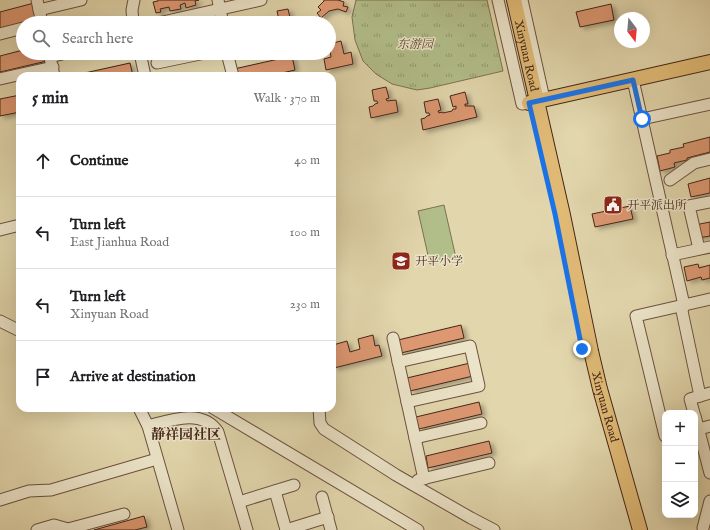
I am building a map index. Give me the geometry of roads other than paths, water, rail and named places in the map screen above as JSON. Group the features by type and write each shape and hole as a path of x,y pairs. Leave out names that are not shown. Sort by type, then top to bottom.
{"main road":[{"name":"Xinyuan Road","path":"506,0 536,101 555,214 582,349 632,530"},
{"name":"Xinyuan Road","path":"514,0 563,214 600,389 640,530"},
{"path":"536,101 710,62"}],"street":[{"path":"40,16 38,5 81,0"},
{"path":"132,16 134,0"},
{"path":"182,16 219,5 261,0"},
{"path":"498,0 522,104 536,101 522,0"},
{"path":"219,5 221,16"},
{"path":"0,34 16,30"},
{"path":"142,60 144,72"},
{"path":"157,63 171,60"},
{"path":"229,60 232,72"},
{"path":"23,72 52,63"},
{"path":"0,79 16,74"},
{"path":"633,80 684,305 682,311 705,394 690,399 693,410"},
{"path":"642,119 710,104"},
{"path":"670,180 694,163 710,159"},
{"path":"672,255 704,248 689,206 710,202"},
{"path":"0,230 16,226"},
{"path":"662,424 636,316 710,299"},
{"path":"0,321 16,329"},
{"path":"393,338 424,479"},
{"path":"398,362 470,346 480,386 407,402"},
{"path":"141,412 148,426 178,530"},
{"path":"220,412 418,530"},
{"path":"319,412 320,423 324,429 396,475 494,530"},
{"path":"148,426 185,418 201,419 212,424 218,432 247,530"},
{"path":"415,438 481,424"},
{"path":"698,429 710,426"},
{"path":"698,432 710,473"},
{"path":"0,500 29,491 52,490 157,459"},
{"path":"409,482 489,463"},
{"path":"239,502 294,485"},
{"path":"275,491 286,530 328,517"},
{"path":"322,497 331,530"},
{"path":"703,528 710,501"},
{"path":"37,530 54,525 60,528 68,529 124,514"}],"place":[{"name":"开平派出所","path":"613,205"},
{"name":"开平小学","path":"401,261"}],"district":[{"name":"静祥园社区","path":"186,435"}],"park label":[{"name":"东游园","path":"415,44"}]}
